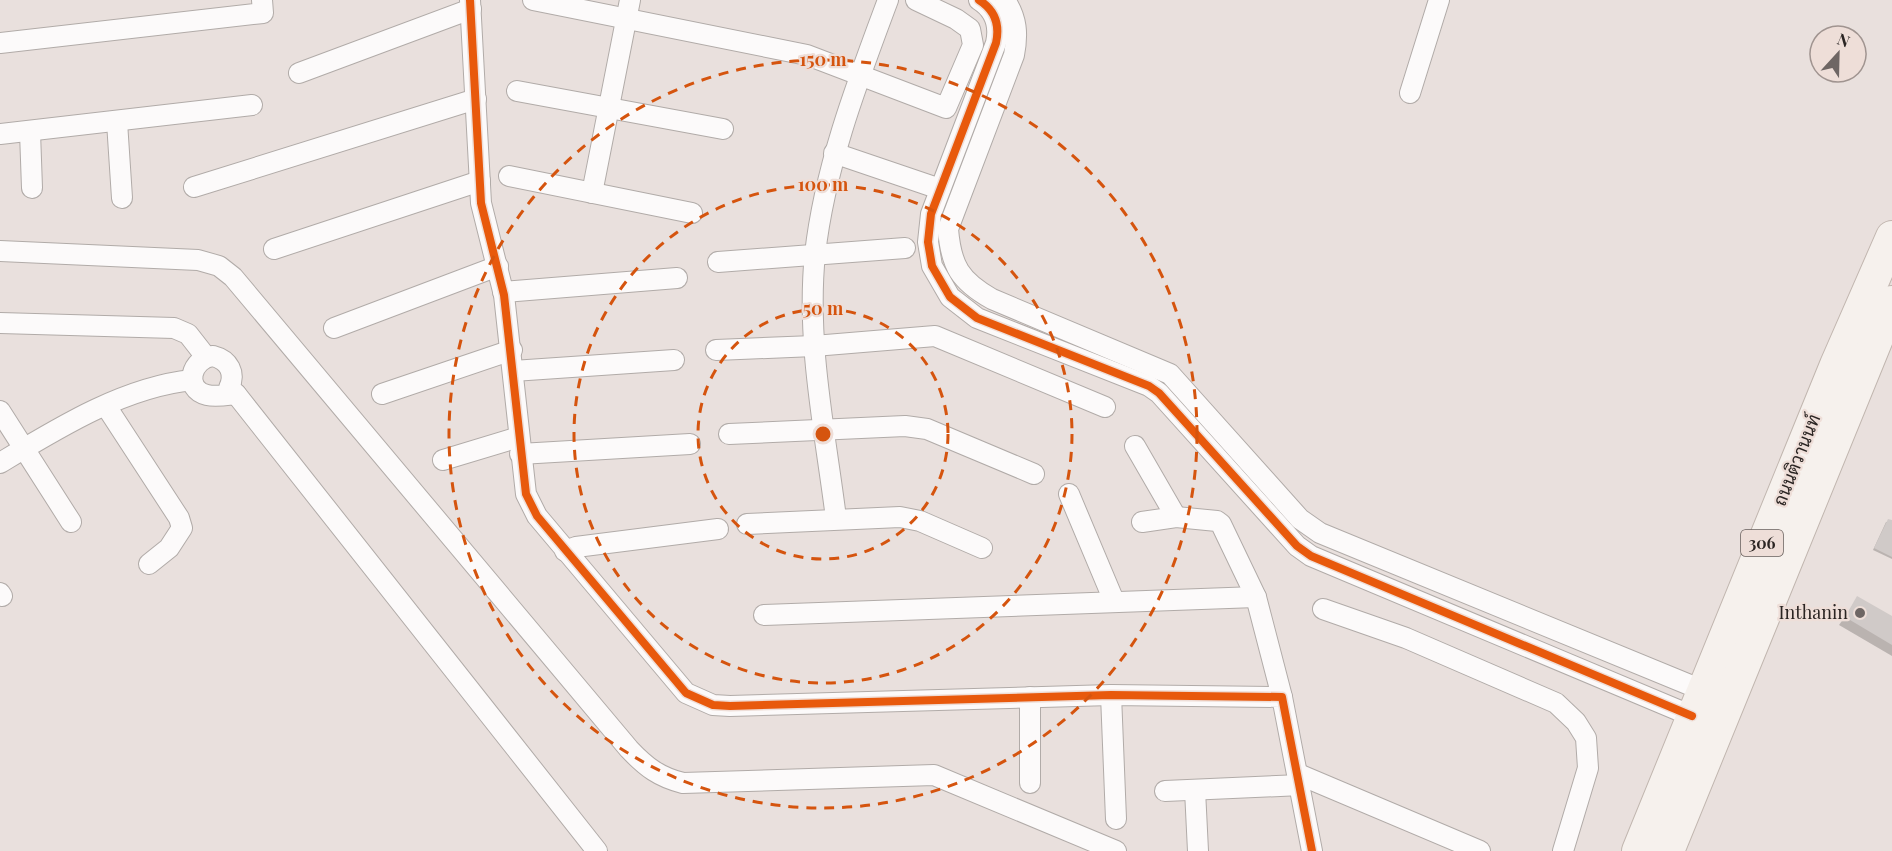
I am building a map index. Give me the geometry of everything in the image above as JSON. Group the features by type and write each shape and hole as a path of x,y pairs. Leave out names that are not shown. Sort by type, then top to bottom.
{"main road":[{"name":"ถนนติวานนท์","path":"1638,851 1857,315 1892,237"},
{"name":"ถนนติวานนท์","path":"1668,851 1892,302"}],"street":[{"path":"0,43 264,13 262,0"},
{"path":"533,0 628,9 807,55 946,108 973,45 970,29 956,19 916,0"},
{"path":"836,518 814,346 815,255 834,153 888,0"},
{"path":"979,0 988,6 997,24 996,43 930,221 929,252 939,281 950,297 977,318 1149,386 1159,393 1297,546 1311,556 1697,703"},
{"path":"1005,0 1016,20 1017,37 1014,55 948,230 950,250 957,270 970,286 992,299 1158,366 1170,374 1300,519 1320,533 1697,703"},
{"path":"1410,93 1438,0"},
{"path":"299,73 471,4 480,181 485,222 498,266 512,350 520,446 530,506 674,681 697,700 713,705 730,706 1111,695 1282,697"},
{"path":"592,193 628,9"},
{"path":"517,91 723,129"},
{"path":"194,187 476,99"},
{"path":"0,134 252,105"},
{"path":"117,122 122,198"},
{"path":"30,132 32,188"},
{"path":"834,153 940,189"},
{"path":"509,176 692,213"},
{"path":"274,249 480,181"},
{"path":"718,262 905,248"},
{"path":"0,251 198,260 219,266 233,278 629,749 648,768 664,778 683,783 934,775 1116,851"},
{"path":"334,328 498,266"},
{"path":"503,292 677,278"},
{"path":"0,322 174,328 188,334 206,357"},
{"path":"716,350 814,346 935,336 1105,408"},
{"path":"382,394 512,350"},
{"path":"192,380 197,363 206,357 213,356 226,362 232,374 228,388 236,394 597,851"},
{"path":"513,371 674,360"},
{"path":"192,380 201,393 208,396 236,394"},
{"path":"0,463 106,406 150,388 192,380"},
{"path":"106,406 179,518 182,528 174,542 149,564"},
{"path":"0,411 71,522"},
{"path":"729,435 905,426 927,429 1034,474"},
{"path":"443,460 520,446 690,444"},
{"path":"1135,447 1176,517"},
{"path":"1069,494 1114,602"},
{"path":"1142,522 1176,517 1216,521 1221,524 1256,597 1282,697 1312,851"},
{"path":"747,524 836,518 910,519 982,548"},
{"path":"566,550 718,529"},
{"path":"764,615 1256,597"},
{"path":"1323,609 1406,638 1556,703 1576,722 1586,738 1588,768 1563,851"},
{"path":"1111,695 1116,819"},
{"path":"1030,697 1030,783"},
{"path":"1165,791 1299,779 1480,851"},
{"path":"1195,790 1198,851"}],"building":[{"path":"1888,519 1892,520 1892,557 1874,548"},
{"path":"1857,596 1892,616 1892,645 1845,617"}],"cycle path":[{"path":"470,0 481,203 504,295 526,494 537,516 686,693 713,705 730,706 1111,695 1282,697 1312,851"},
{"path":"979,0 989,8 995,18 996,43 931,214 928,242 932,266 950,297 977,318 1149,386 1159,393 1297,546 1311,556 1692,716"}],"place":[{"name":"Inthanin","path":"1860,613"}]}
